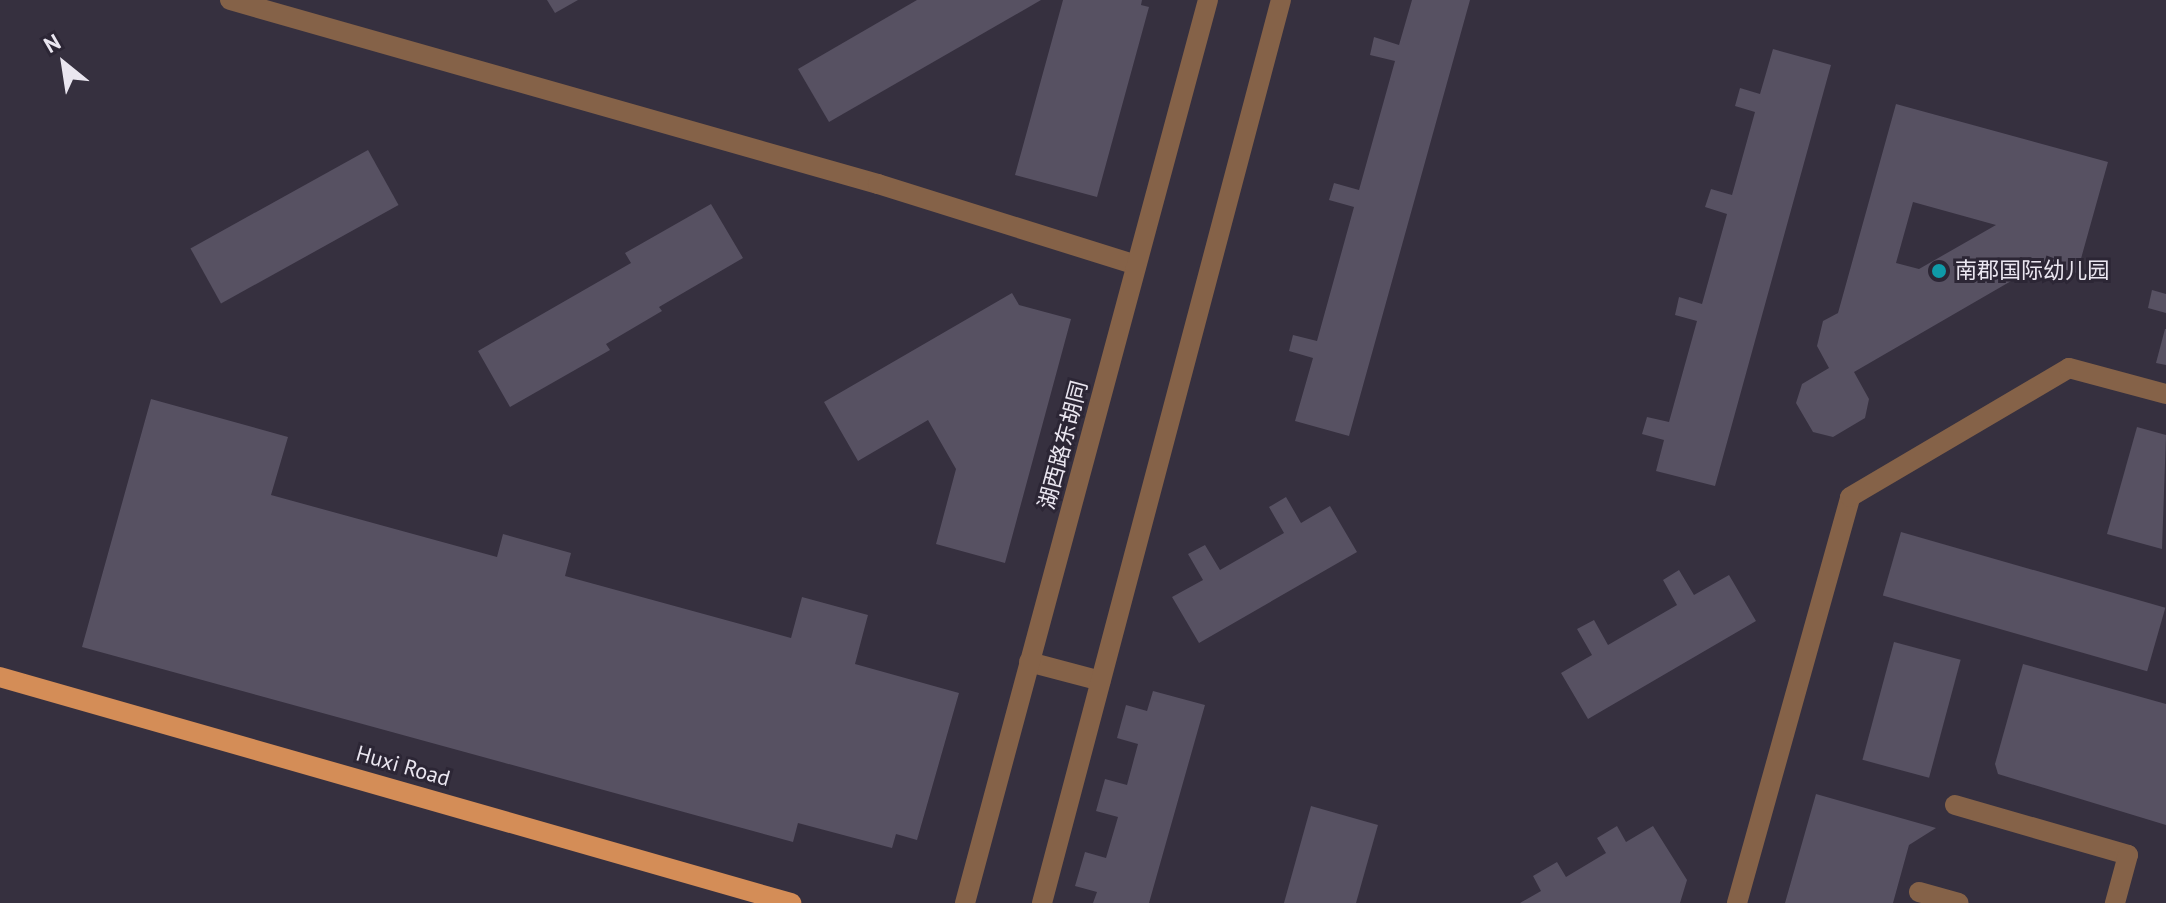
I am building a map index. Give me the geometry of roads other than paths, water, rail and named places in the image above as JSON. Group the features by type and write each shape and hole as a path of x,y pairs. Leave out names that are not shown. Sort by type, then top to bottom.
{"main road":[{"name":"Huxi Road","path":"0,677 791,903"}],"street":[{"path":"230,0 878,184 1136,265"},
{"name":"湖西路东胡同","path":"965,903 1208,0"},
{"path":"1042,903 1281,0"},
{"path":"1737,903 1850,497 2069,368 2166,394"},
{"path":"1029,662 1101,681"},
{"path":"1955,805 2128,855 2115,903"},
{"path":"1919,892 1959,903"}],"place":[{"name":"南郡国际幼儿园","path":"1939,271"}]}
